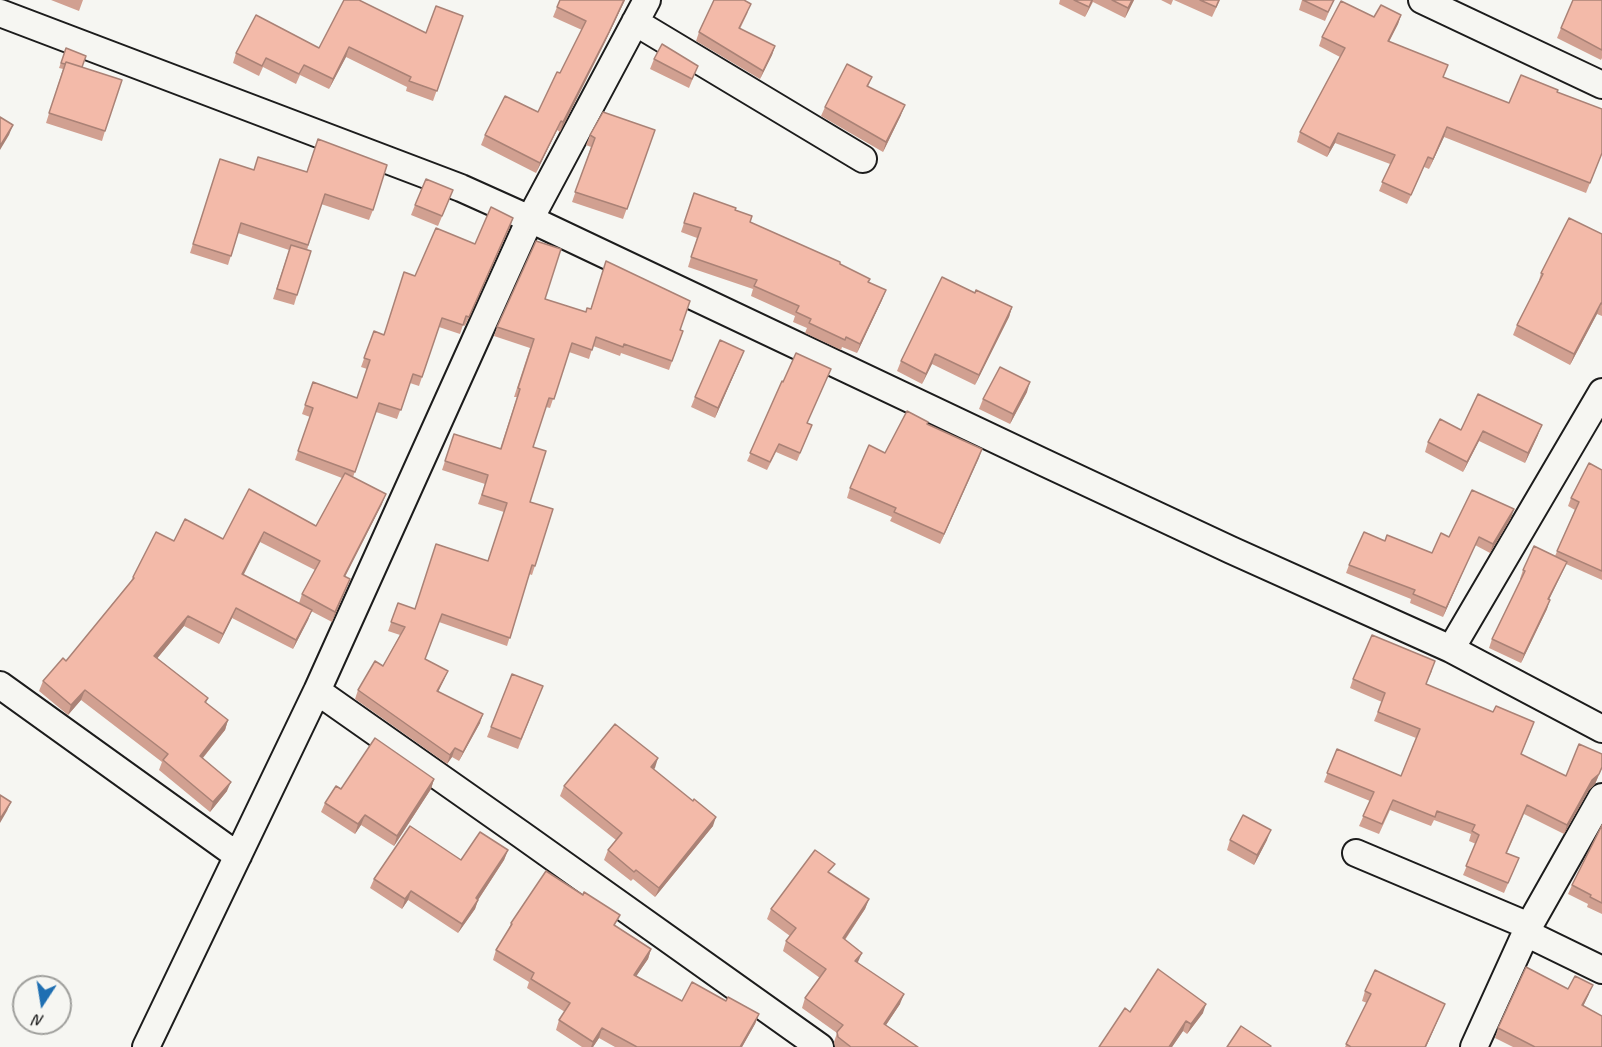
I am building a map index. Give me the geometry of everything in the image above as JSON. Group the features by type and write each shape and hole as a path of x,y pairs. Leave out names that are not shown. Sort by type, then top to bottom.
{"street":[{"path":"1422,0 1602,85"},
{"path":"146,1047 317,691 530,219 641,11 863,159"},
{"path":"0,13 461,188 1076,478 1451,650 1602,729"},
{"path":"1451,650 1602,392"},
{"path":"0,685 238,856"},
{"path":"317,691 820,1047"},
{"path":"1474,1047 1527,930 1602,797"},
{"path":"1356,853 1527,930 1602,970"}],"building":[{"path":"344,0 359,0 426,33 436,6 463,16 437,91 409,81 411,77 349,47 333,79 304,65 299,74 266,58 262,66 236,53 256,15 319,48"},
{"path":"560,0 624,0 540,163 485,135 505,96 538,112 557,72 560,73 586,21 557,7"},
{"path":"714,0 744,0 751,4 739,28 775,46 763,71 699,32"},
{"path":"1074,0 1092,0 1089,7"},
{"path":"1112,0 1132,0 1128,8"},
{"path":"1200,0 1219,0 1216,7"},
{"path":"1303,0 1334,0 1328,12"},
{"path":"1573,0 1602,0 1602,50 1561,28"},
{"path":"1341,1 1374,17 1381,5 1401,15 1388,41 1448,65 1443,77 1509,103 1521,75 1602,109 1602,153 1590,183 1447,127 1433,159 1428,157 1411,195 1382,182 1395,155 1338,133 1330,148 1300,132 1345,48 1322,37"},
{"path":"662,44 698,66 692,79 654,59"},
{"path":"66,48 86,56 82,67 66,62 61,63"},
{"path":"66,62 122,80 105,131 49,113"},
{"path":"847,64 872,77 867,86 905,105 886,142 825,107"},
{"path":"603,112 655,130 627,209 575,192 595,138 590,135"},
{"path":"0,117 13,125 0,146"},
{"path":"318,139 387,165 373,210 325,194 308,245 241,223 231,256 193,244 220,159 254,170 258,157 307,172"},
{"path":"426,179 453,190 442,216 415,205"},
{"path":"694,193 752,216 750,222 840,262 870,279 868,282 886,290 860,344 846,337 845,340 809,323 811,319 796,312 799,306 754,286 757,280 691,257 701,228 684,223"},
{"path":"491,207 513,218 469,317 466,316 463,325 442,318 422,377 413,374 401,410 379,403 355,472 298,451 313,408 305,405 313,382 357,398 370,360 364,358 374,331 384,335 404,272 415,276 436,228 475,244"},
{"path":"1569,218 1602,234 1602,304 1574,354 1517,325"},
{"path":"536,241 561,249 545,299 586,312 587,308 591,309 606,261 690,301 680,330 683,331 672,361 596,337 592,350 572,343 554,399 549,398 533,447 546,451 530,502 553,509 535,566 532,565 510,638 442,614 425,659 448,671 437,691 483,714 463,752 455,748 450,755 358,690 375,661 383,666 405,627 391,622 398,603 415,609 436,544 488,561 507,503 482,495 488,475 445,461 454,434 501,449 534,339 497,327"},
{"path":"291,245 311,251 297,295 277,289"},
{"path":"942,277 1012,307 979,375 935,354 926,374 901,361"},
{"path":"720,340 744,351 718,408 695,397"},
{"path":"796,353 831,369 807,423 812,425 800,453 779,444 770,462 750,453"},
{"path":"1000,367 1030,382 1013,414 983,399"},
{"path":"1478,394 1542,425 1528,453 1483,431 1467,462 1428,442 1440,419 1461,430"},
{"path":"907,411 928,422 927,424 982,449 944,534 894,512 896,508 850,488 869,445 885,453"},
{"path":"1589,463 1602,470 1602,571 1557,551 1579,502 1571,498"},
{"path":"345,473 386,494 344,576 350,579 335,612 302,594 320,561 264,532 242,574 312,610 296,640 236,608 223,634 188,616 154,656 208,698 205,702 228,720 200,756 231,782 213,802 163,760 168,754 85,690 71,705 43,681 63,658 66,661 134,578 156,532 174,541 185,519 223,539 249,489 316,526"},
{"path":"1472,490 1514,509 1493,544 1479,537 1446,608 1413,594 1415,590 1349,565 1364,532 1385,541 1387,535 1432,553 1441,533 1449,537"},
{"path":"1534,546 1567,562 1524,654 1492,639 1525,571 1523,570"},
{"path":"1372,635 1435,661 1426,684 1493,712 1496,706 1534,722 1521,754 1566,776 1579,744 1602,754 1602,767 1599,774 1592,780 1567,825 1527,805 1506,853 1519,858 1508,883 1466,866 1479,835 1472,831 1475,825 1437,811 1435,817 1393,800 1382,824 1363,816 1374,792 1327,773 1337,749 1401,776 1420,729 1378,712 1385,693 1353,679"},
{"path":"512,674 543,686 521,739 491,727"},
{"path":"615,724 658,758 651,767 716,817 659,888 636,870 634,872 608,850 622,833 564,786"},
{"path":"375,738 434,779 397,836 365,815 358,824 325,803 336,786 341,789"},
{"path":"0,795 11,802 0,819"},
{"path":"1243,815 1271,830 1257,855 1230,840"},
{"path":"1602,825 1602,903 1572,885"},
{"path":"410,826 461,860 480,832 508,850 476,898 478,900 462,924 411,891 405,899 374,879"},
{"path":"815,850 835,864 828,872 869,899 843,938 862,953 855,961 904,994 884,1024 918,1047 851,1047 838,1037 837,1032 843,1025 805,998 826,969 786,941 796,928 771,909"},
{"path":"546,871 620,915 614,925 651,949 634,975 682,1001 692,982 726,1001 728,997 759,1014 740,1047 637,1047 602,1028 593,1042 559,1020 570,1003 531,979 534,973 496,950"},
{"path":"1526,967 1568,989 1575,976 1593,985 1582,1005 1602,1016 1602,1047 1535,1047 1498,1028"},
{"path":"1158,969 1206,1004 1191,1024 1186,1021 1169,1047 1099,1047 1125,1008 1130,1012"},
{"path":"1375,970 1445,1004 1425,1047 1351,1047 1346,1044 1371,994 1365,991"},
{"path":"1241,1026 1271,1046 1227,1047"}]}
